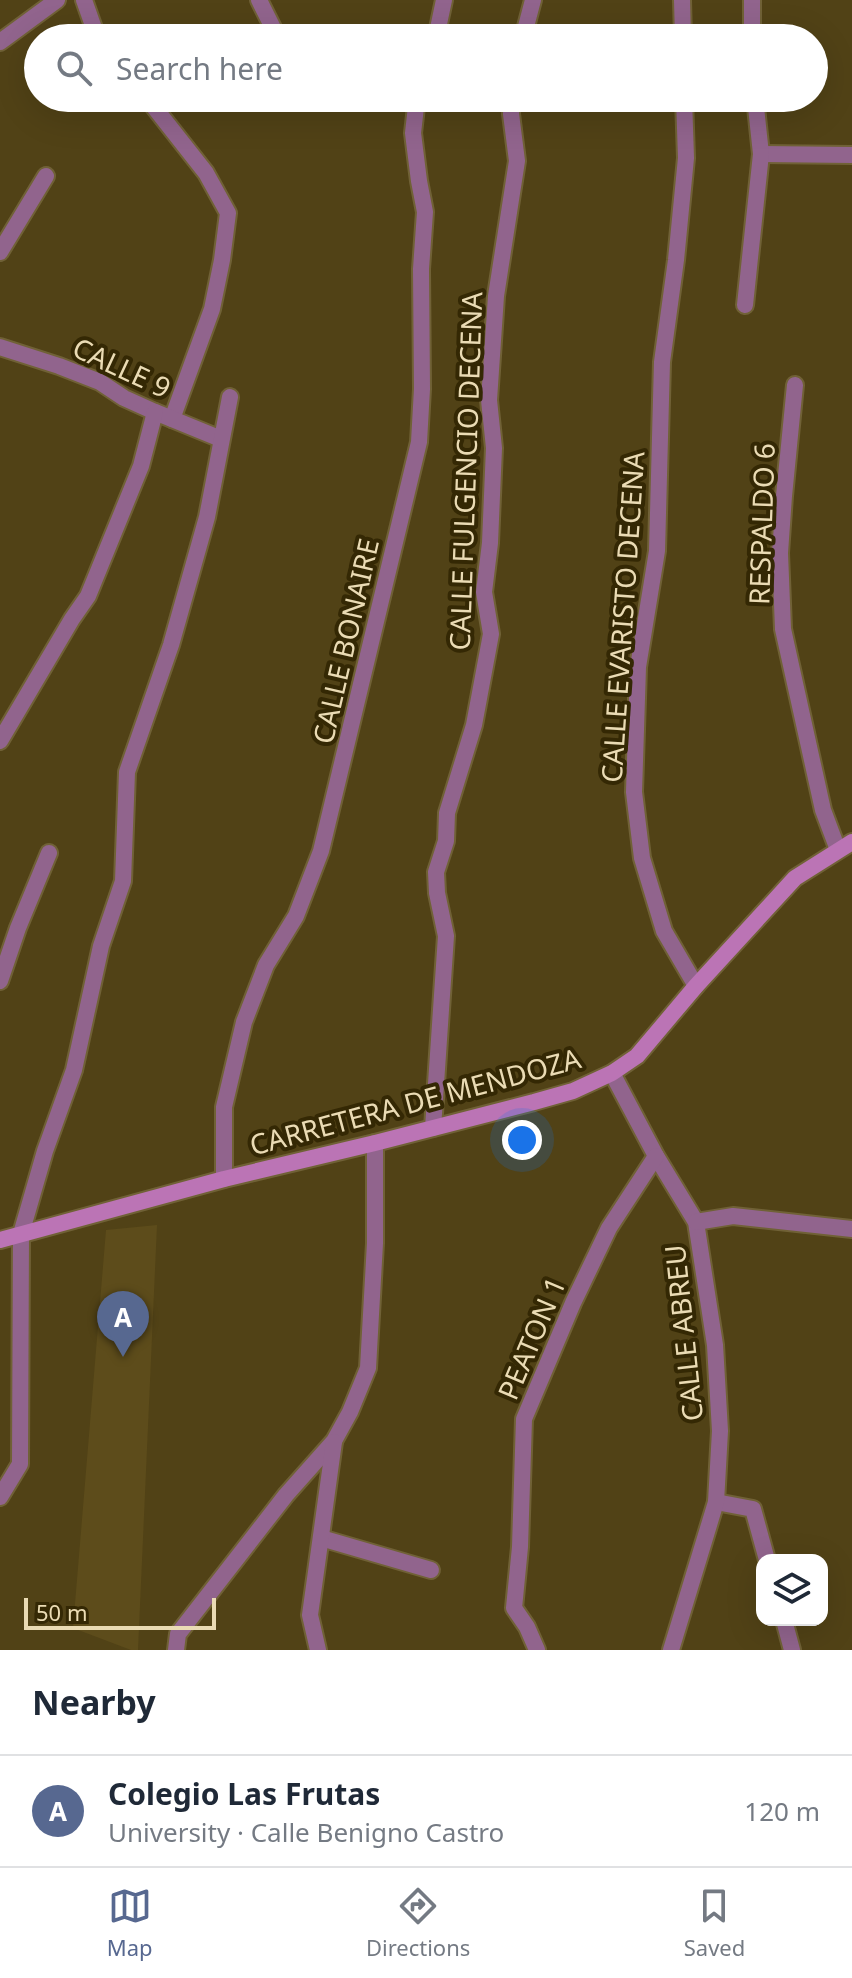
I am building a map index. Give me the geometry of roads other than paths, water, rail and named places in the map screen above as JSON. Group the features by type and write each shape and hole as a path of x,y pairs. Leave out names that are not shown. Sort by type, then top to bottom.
{"street":[{"path":"24,24 57,0"},
{"path":"84,0 92,24"},
{"path":"259,0 271,24"},
{"path":"439,24 444,0"},
{"path":"527,24 533,0"},
{"path":"682,0 683,24"},
{"path":"752,0 752,24"},
{"path":"0,42 24,24"},
{"path":"158,112 206,173 228,213 212,309 172,419"},
{"name":"CALLE BONAIRE","path":"224,1179 224,1107 244,1022 266,965 296,916 321,851 419,442 421,269 425,212 413,133 415,112"},
{"name":"CALLE FULGENCIO DECENA","path":"433,1128 446,936 436,872 446,841 447,813 474,725 491,634 484,592 490,543 494,448 489,400 496,296 517,161 511,112"},
{"name":"CALLE EVARISTO DECENA","path":"684,112 686,158 662,362 657,551 638,667 634,792 642,858 664,931 696,986"},
{"path":"745,305 761,154 756,112"},
{"path":"761,154 852,155"},
{"path":"0,252 46,176"},
{"name":"CALLE 9","path":"0,347 100,382 124,398 221,439"},
{"name":"RESPALDO 6","path":"795,385 780,553 783,629 823,810 845,846"},
{"path":"0,1497 20,1464 21,1234 45,1151 74,1070 101,946 123,881 127,772 179,617 207,517 230,397"},
{"path":"0,741 88,596 141,466 155,412"},
{"name":"CARRETERA DE MENDOZA","path":"0,1240 224,1179 573,1091 612,1073 637,1056 795,878 845,846"},
{"path":"0,981 49,853"},
{"name":"CALLE ABREU","path":"612,1073 656,1156 696,1222 715,1345 720,1431 716,1502 671,1650"},
{"path":"176,1650 178,1634 286,1495 334,1441 368,1368 375,1243 375,1143"},
{"name":"PEATON 1","path":"537,1650 514,1608 520,1547 524,1419 609,1228 656,1156"},
{"path":"696,1222 733,1216 852,1229"},
{"path":"318,1650 310,1615 334,1441"},
{"path":"716,1502 753,1509 765,1554"},
{"path":"321,1538 431,1570"},
{"path":"786,1626 792,1650"}],"place":[{"name":"Colegio Las Frutas","path":"123,1357"}]}
